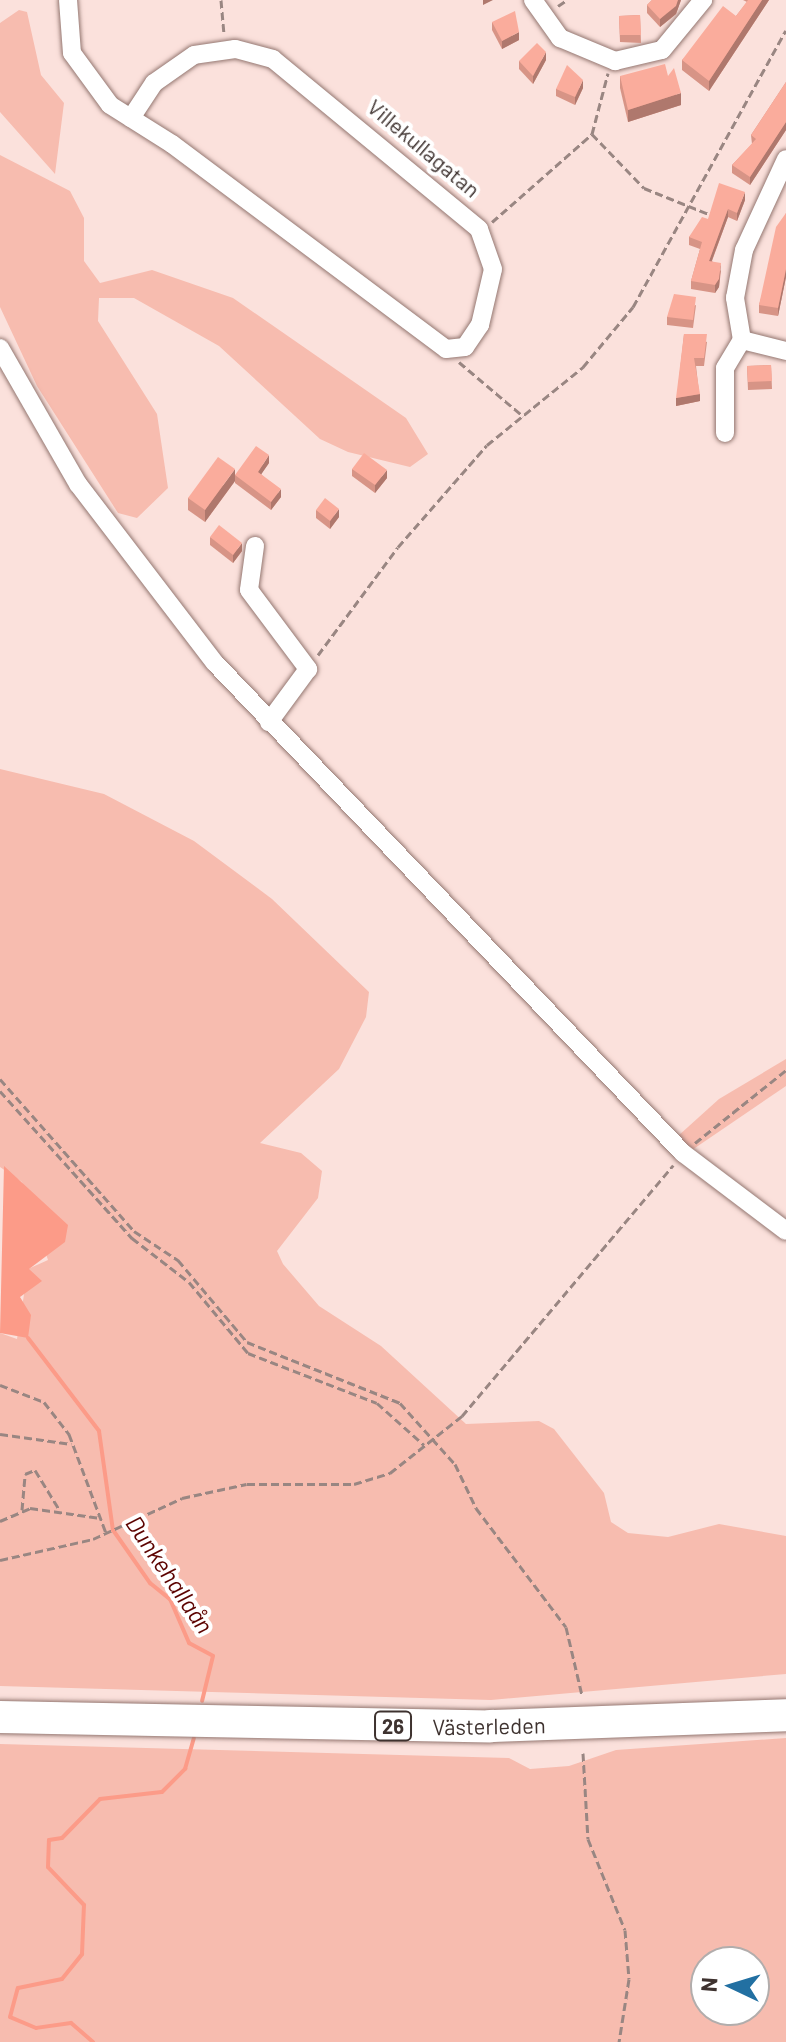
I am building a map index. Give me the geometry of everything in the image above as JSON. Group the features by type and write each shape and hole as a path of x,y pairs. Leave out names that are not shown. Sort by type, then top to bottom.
{"highway":[{"name":"Västerleden","path":"0,1707 491,1716 786,1705"},
{"name":"Västerleden","path":"0,1717 490,1726 786,1715"}],"street":[{"path":"68,0 68,35 80,72 131,118 434,342 456,351"},
{"path":"533,0 560,38 609,60 662,50 703,0"},
{"name":"Villekullagatan","path":"131,118 170,68 225,49 258,53 294,72 480,232 493,269 490,304 469,342 456,351"},
{"path":"725,433 725,368 742,340 735,298 750,230 786,161"},
{"path":"742,340 786,351"},
{"path":"0,348 94,507 269,722 683,1153 786,1231"},
{"path":"255,546 249,590 308,669 269,722"}],"path":[{"path":"221,0 225,49"},
{"path":"308,669 434,504 618,327 786,30"},
{"path":"480,232 592,134 603,114 609,60"},
{"path":"592,134 644,188 750,230"},
{"path":"456,351 461,368 524,417"},
{"path":"0,1560 106,1533 182,1498 247,1484 354,1484 390,1473 434,1440 616,1234 683,1153 786,1070"},
{"path":"0,1079 134,1231 178,1260 247,1342 400,1403 434,1440 566,1627 582,1695"},
{"path":"0,1091 132,1238 189,1282 248,1353 377,1403 425,1445"},
{"path":"0,1385 44,1402 73,1445 106,1533"},
{"path":"0,1434 73,1445"},
{"path":"22,1510 25,1474 35,1470 59,1509"},
{"path":"0,1521 22,1510 59,1509 100,1518"},
{"path":"583,1753 588,1839 625,1930 629,1979 619,2042"}],"shaded area":[{"path":"19,10 27,12 41,75 64,103 55,174 0,112 0,23"},
{"path":"0,155 70,191 84,218 84,261 100,283 152,270 233,298 406,418 428,454 410,467 348,452 320,439 219,346 134,298 99,298 98,321 157,414 168,488 137,518 118,513 37,386 0,307"},
{"path":"0,769 104,794 194,841 272,899 369,992 366,1017 339,1069 260,1143 301,1153 322,1171 318,1198 277,1251 283,1264 319,1306 381,1346 466,1424 539,1421 554,1429 604,1493 611,1522 628,1533 668,1537 719,1524 786,1536 786,1674 491,1700 0,1686 0,1333 17,1339 28,1269 48,1260 22,1182 0,1167"},
{"path":"786,1059 786,1086 692,1150 678,1136 719,1099"},
{"path":"4,1166 68,1225 65,1242 29,1269 42,1281 20,1297 31,1315 28,1338 0,1333"},
{"path":"786,1738 786,2042 0,2042 0,1744 509,1758 530,1769 569,1766 616,1750"}],"building":[{"path":"652,0 678,0 676,6 660,19 647,5"},
{"path":"748,0 762,0 709,81 682,60 723,6 736,16"},
{"path":"515,11 519,32 502,41 492,22"},
{"path":"640,15 641,35 620,35 619,16"},
{"path":"537,43 546,52 533,76 519,61"},
{"path":"665,64 668,76 674,68 681,93 628,110 620,76"},
{"path":"567,65 583,80 575,97 556,89"},
{"path":"786,82 786,122 750,177 732,165 756,139 751,135"},
{"path":"719,183 745,192 737,213 728,209 709,261 721,263 715,285 691,281 702,242 689,237 702,217 708,219"},
{"path":"786,213 786,269 778,308 759,305 776,227"},
{"path":"674,294 696,297 693,320 667,317"},
{"path":"684,334 707,334 704,358 694,358 700,394 676,398"},
{"path":"771,365 772,381 748,382 747,366"},
{"path":"256,446 269,455 258,472 281,489 271,502 235,475"},
{"path":"364,453 387,470 375,485 352,469"},
{"path":"218,457 235,469 205,510 188,498"},
{"path":"325,498 339,509 330,521 316,510"},
{"path":"219,525 242,543 233,555 210,537"}],"waterway":[{"name":"Dunkehallaån","path":"28,1338 99,1431 113,1530 150,1583 170,1599 189,1643 213,1656 202,1701"},
{"name":"Dunkehallaån","path":"93,2042 71,2023 36,2028 10,2017 18,1988 62,1979 82,1954 84,1905 48,1867 49,1840 62,1838 100,1799 162,1792 185,1769 194,1738"}]}
